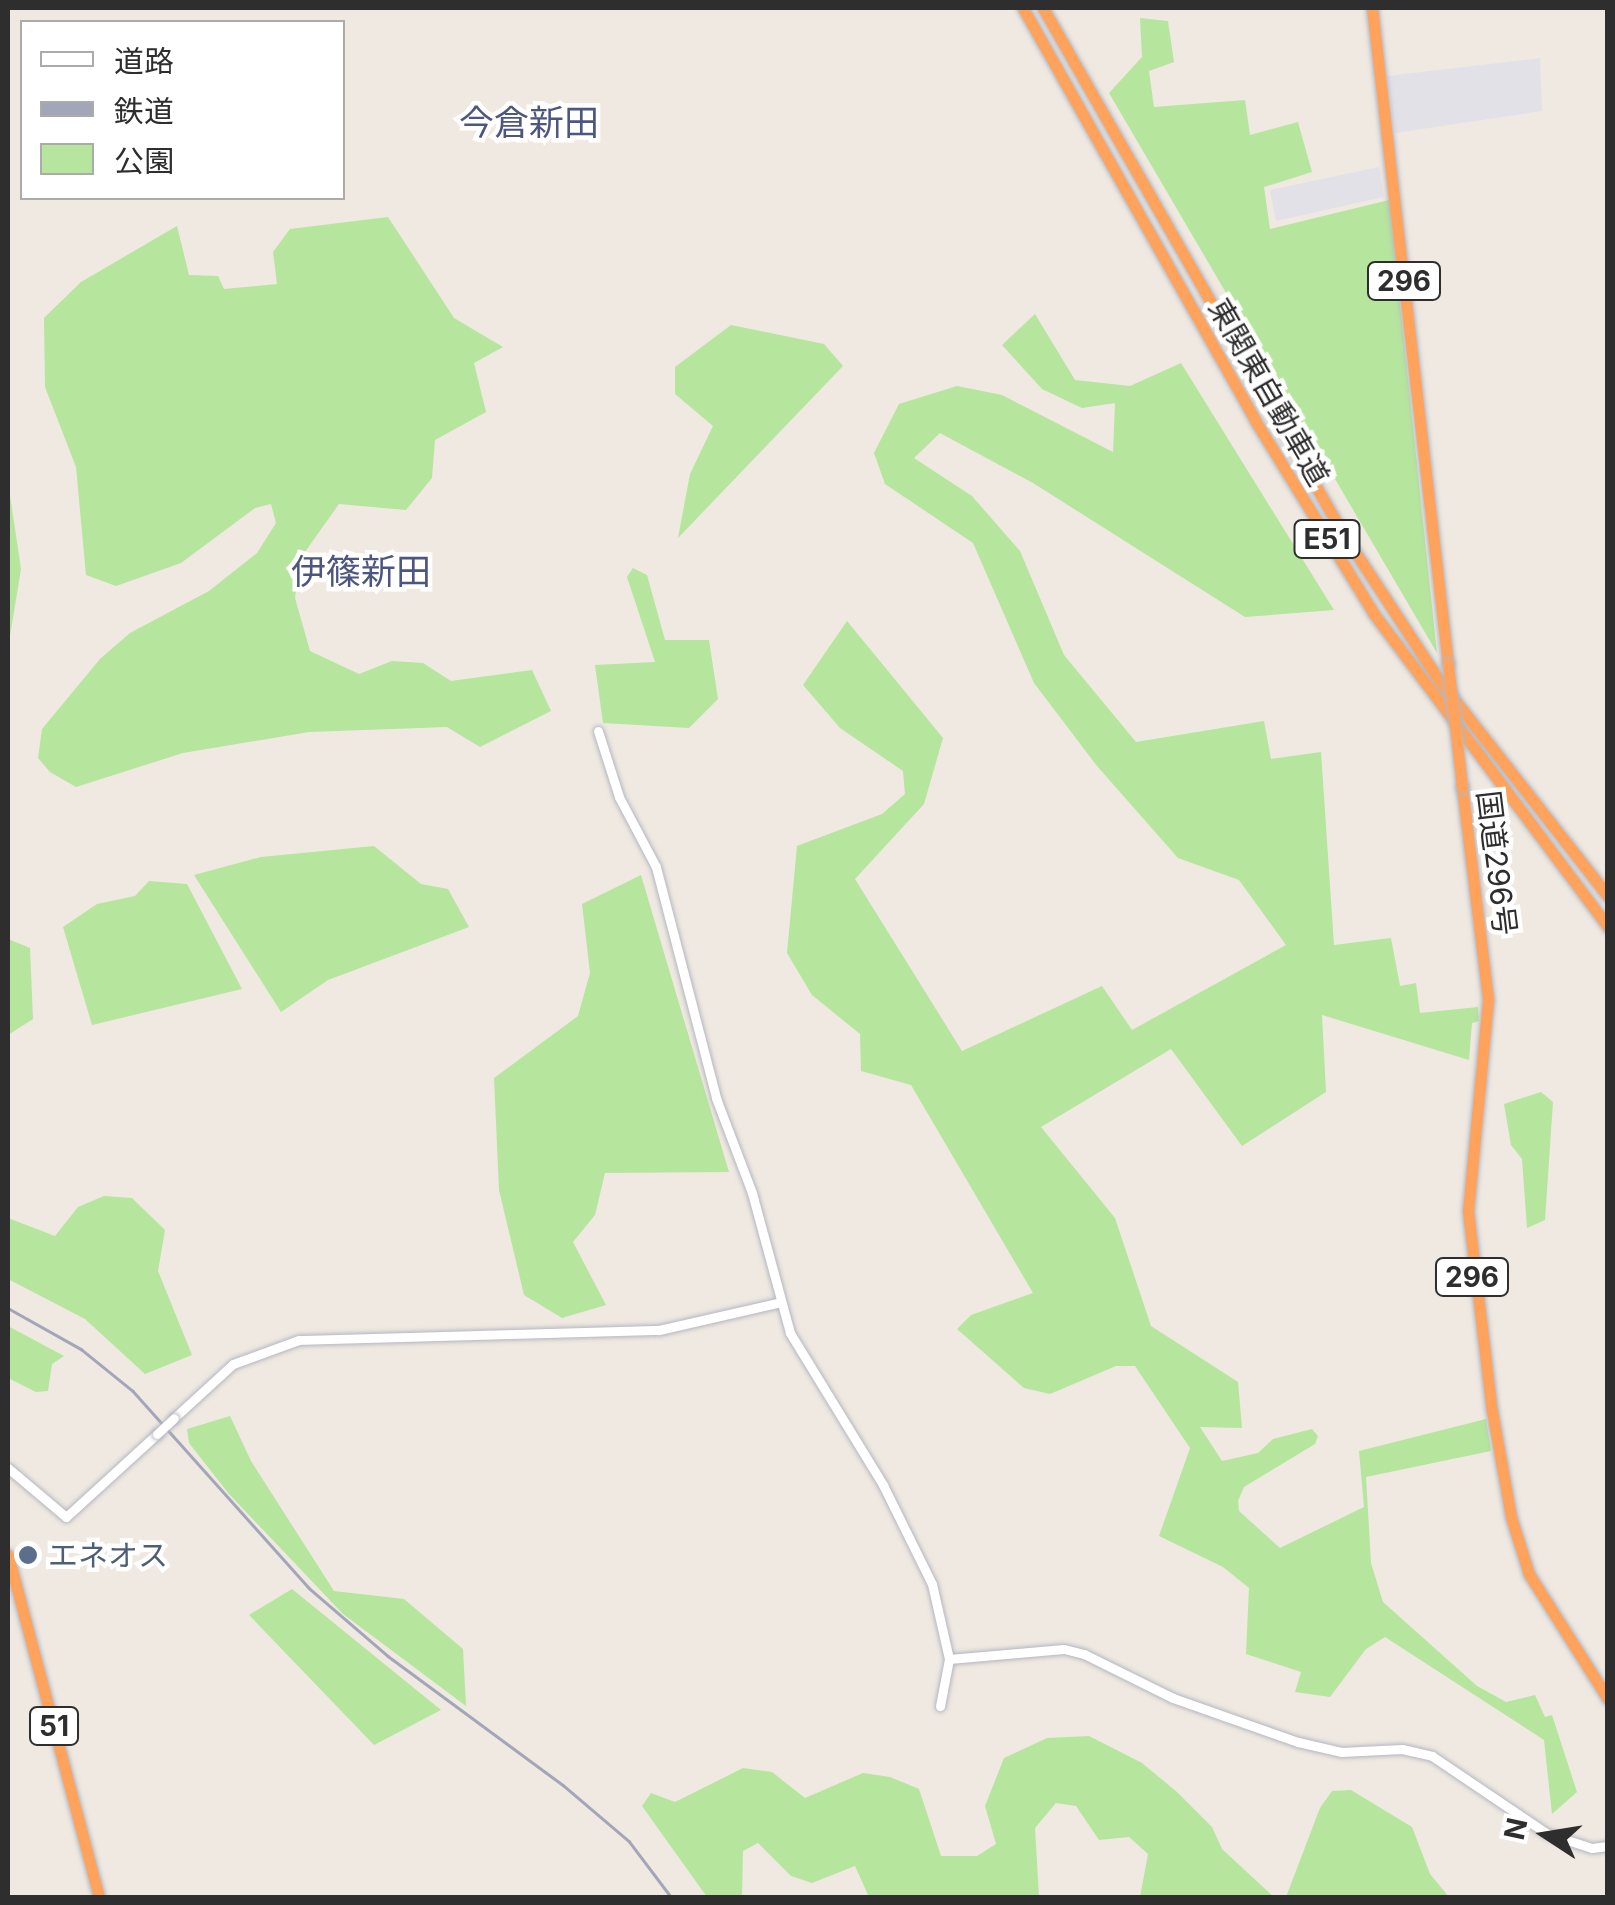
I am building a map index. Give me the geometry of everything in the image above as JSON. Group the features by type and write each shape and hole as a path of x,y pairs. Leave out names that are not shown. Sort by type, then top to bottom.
{"highway":[{"name":"東関東自動車道","path":"1023,8 1256,422 1374,614 1608,927"},
{"name":"東関東自動車道","path":"1043,8 1270,413 1387,603 1608,896"},
{"name":"国道296号","path":"1372,8 1489,1010 1468,1211 1492,1411 1510,1517 1530,1574 1608,1699"},
{"name":"51","path":"8,1555 99,1898"}],"street":[{"path":"598,731 618,797 656,867 716,1098 752,1193 802,1359 883,1485 928,1574 949,1658 940,1706"},
{"path":"8,1468 66,1517 232,1364 299,1340 660,1330 782,1302"},
{"path":"949,1658 1074,1652 1173,1698 1298,1742 1341,1752 1402,1749 1432,1756 1546,1833 1592,1848 1608,1846"}],"shaded area":[{"path":"1540,58 1542,111 1395,133 1387,76"},
{"path":"1379,167 1384,197 1276,221 1270,190"}],"green space":[{"path":"1140,18 1168,21 1174,62 1149,71 1154,107 1245,100 1250,135 1298,122 1312,172 1264,187 1270,229 1389,200 1437,653 1109,93 1142,57"},
{"path":"388,217 454,318 503,347 474,363 486,412 435,440 432,478 406,510 339,504 300,559 295,598 310,651 359,674 392,661 423,663 451,681 532,670 551,711 480,747 447,727 309,732 183,753 76,787 50,772 38,758 42,729 100,659 130,633 209,591 257,553 276,523 271,504 255,508 181,563 116,586 86,575 76,467 45,387 44,318 81,282 177,226 189,275 218,276 224,289 277,284 273,252 290,229"},
{"path":"1035,314 1075,380 1130,386 1181,363 1334,610 1245,617 1033,483 940,433 914,458 972,496 1020,551 1064,655 1136,742 1264,721 1271,759 1321,752 1334,945 1391,938 1400,986 1416,983 1420,1013 1478,1007 1479,1021 1472,1023 1469,1060 1322,1015 1326,1092 1242,1146 1171,1049 1041,1127 1115,1218 1151,1326 1238,1382 1242,1428 1200,1427 1222,1461 1258,1453 1273,1439 1312,1429 1318,1436 1315,1444 1244,1487 1238,1501 1239,1511 1280,1548 1364,1507 1359,1451 1486,1419 1491,1451 1366,1477 1371,1563 1383,1602 1477,1686 1506,1702 1535,1695 1545,1717 1552,1715 1577,1792 1552,1814 1544,1740 1385,1637 1366,1649 1330,1697 1295,1692 1301,1672 1246,1654 1249,1588 1223,1567 1159,1536 1190,1448 1135,1366 1116,1366 1050,1394 1024,1388 957,1329 971,1315 1033,1293 911,1085 861,1071 860,1034 812,995 787,953 797,846 882,814 905,794 903,771 840,728 803,685 847,621 943,738 924,804 855,879 962,1051 1102,986 1132,1030 1286,945 1239,880 1178,858 1097,766 1034,683 973,543 885,484 874,453 899,404 957,386 1002,395 1113,452 1115,403 1082,408 1042,389 1002,345"},
{"path":"731,325 824,344 843,366 678,538 690,474 713,426 675,394 675,367"},
{"path":"8,482 21,569 8,648"},
{"path":"633,568 647,575 665,640 709,640 718,699 689,728 603,723 595,665 655,662 627,577"},
{"path":"374,846 421,884 448,889 469,927 328,980 281,1012 194,875 261,857"},
{"path":"641,875 729,1172 605,1173 595,1215 573,1242 606,1305 562,1318 524,1295 499,1190 494,1078 578,1016 590,973 582,904"},
{"path":"149,881 187,884 242,989 92,1025 63,927 97,904 135,896"},
{"path":"8,939 30,948 33,1019 8,1035"},
{"path":"1541,1092 1553,1102 1545,1220 1527,1228 1522,1159 1511,1145 1504,1104"},
{"path":"104,1196 132,1198 165,1230 158,1271 192,1355 145,1374 85,1319 8,1279 8,1218 55,1236 78,1207"},
{"path":"8,1326 64,1356 52,1364 48,1391 36,1392 8,1378"},
{"path":"230,1416 251,1461 334,1591 404,1599 463,1649 466,1706 343,1614 229,1494 189,1443 187,1429"},
{"path":"292,1589 441,1710 374,1745 249,1615"},
{"path":"1089,1736 1142,1763 1177,1792 1212,1827 1222,1849 1274,1897 1140,1897 1148,1854 1129,1837 1099,1840 1076,1806 1056,1803 1035,1828 1039,1897 869,1897 855,1866 812,1883 791,1876 758,1843 743,1851 742,1897 707,1897 642,1806 651,1793 675,1802 743,1768 772,1772 805,1798 863,1773 890,1777 919,1789 941,1856 977,1856 996,1844 985,1806 1004,1758 1047,1738"},
{"path":"1351,1790 1412,1827 1430,1874 1449,1897 1286,1897 1320,1808 1332,1791"}],"railway":[{"path":"8,1308 81,1349 133,1391 309,1588 388,1656 563,1785 629,1841 672,1898"}],"place":[{"name":"エネオス","path":"28,1555"}],"district":[{"name":"今倉新田","path":"529,122"},
{"name":"伊篠新田","path":"361,571"}]}
